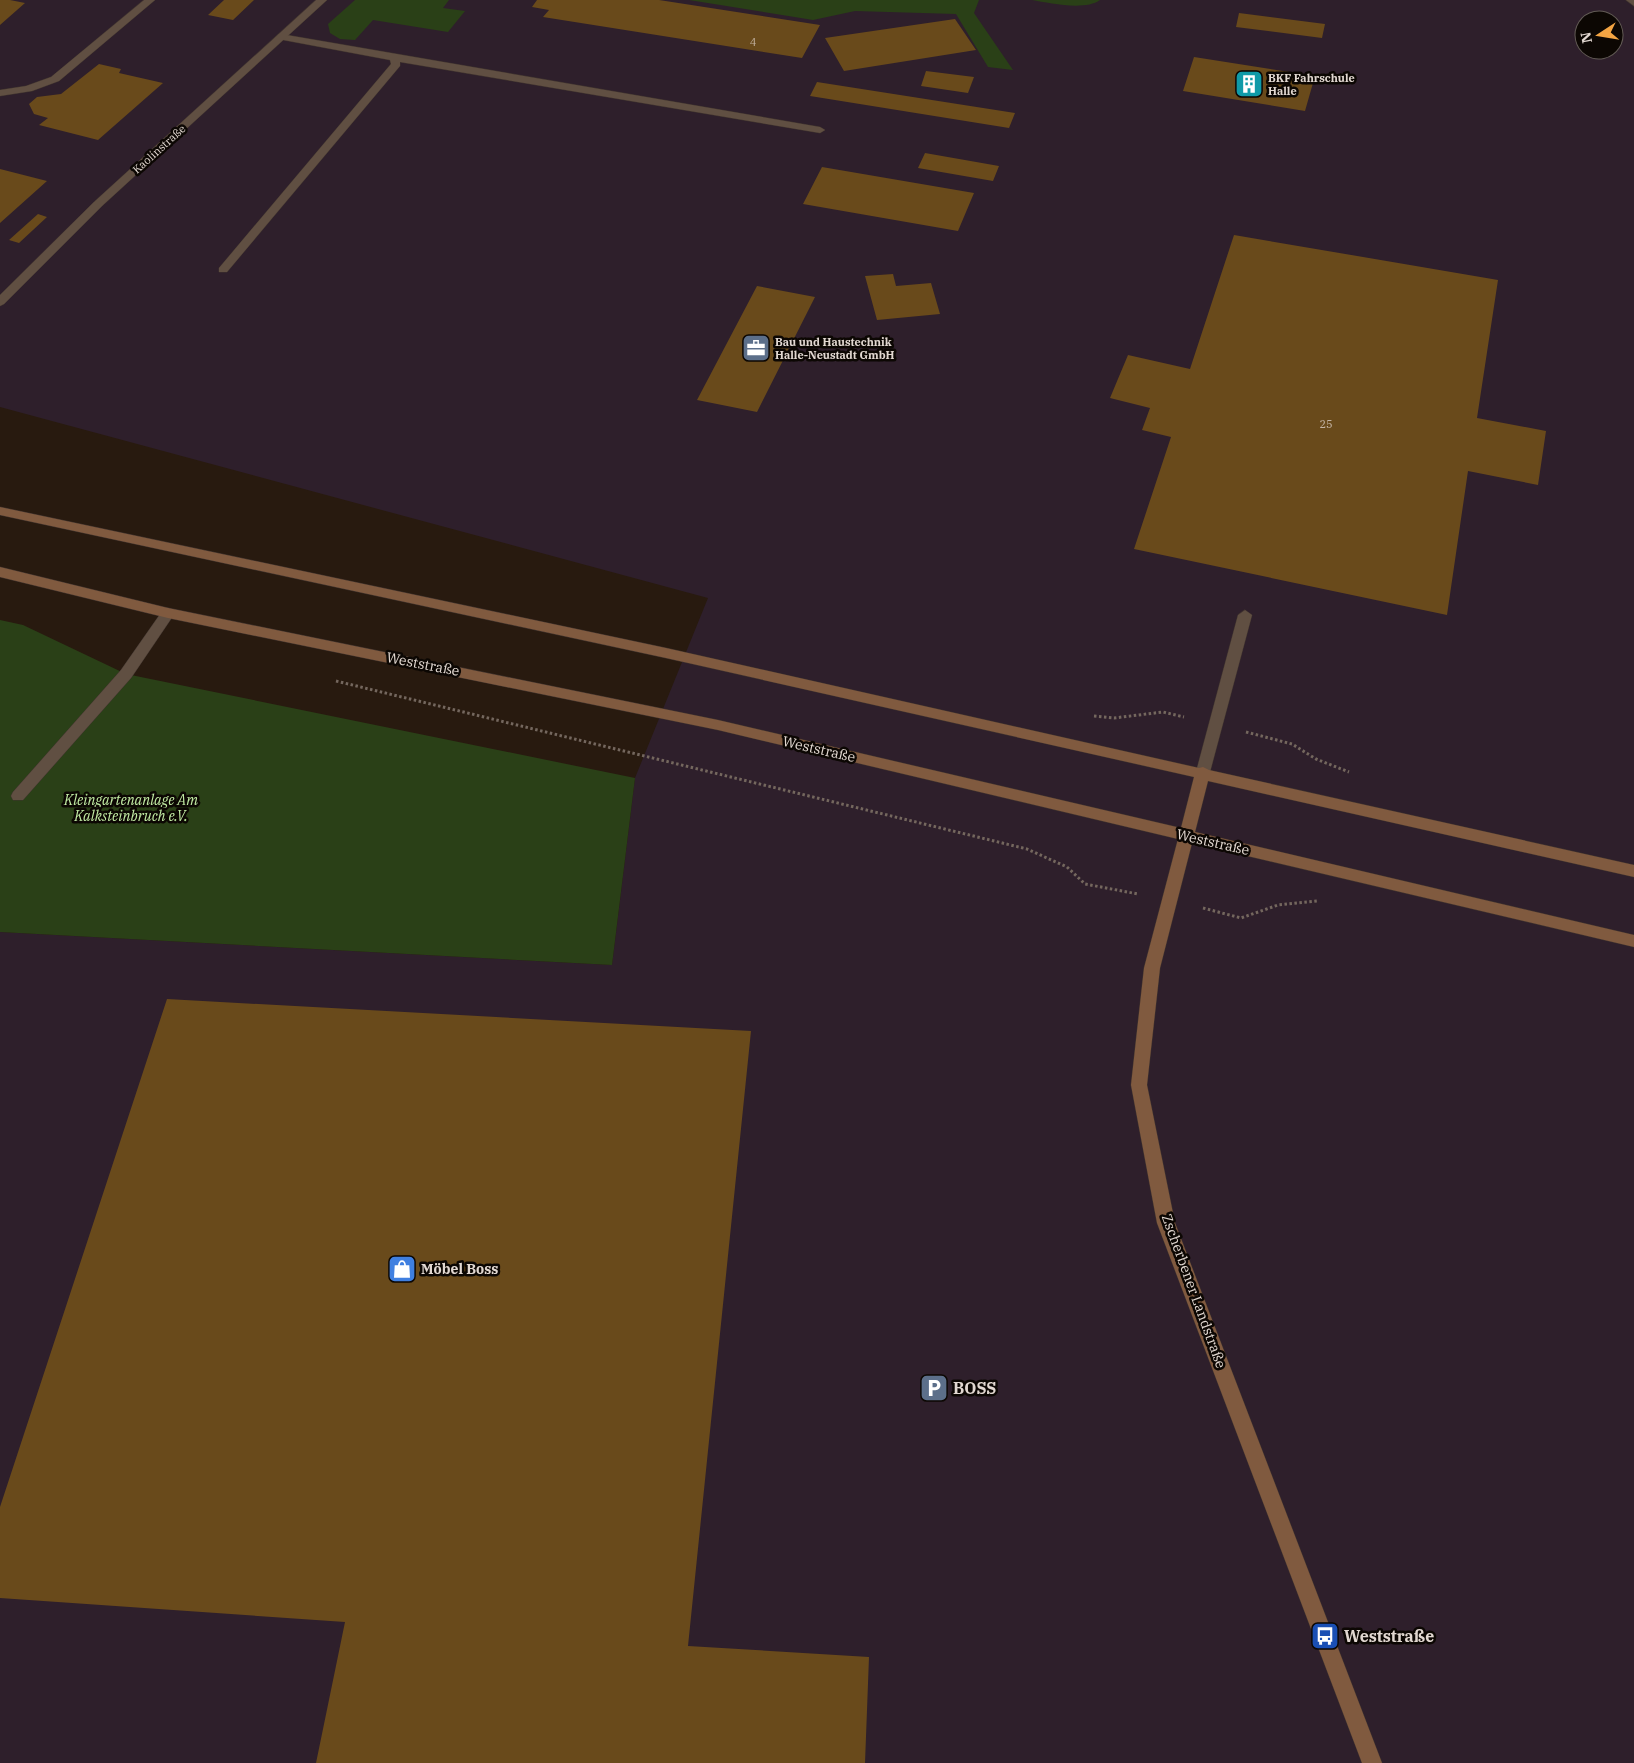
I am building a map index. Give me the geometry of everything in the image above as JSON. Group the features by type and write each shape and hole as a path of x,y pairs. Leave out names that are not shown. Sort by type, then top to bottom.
{"main road":[{"path":"0,511 666,653 1203,772 1634,871"},
{"name":"Weststraße","path":"0,572 168,613 718,725 1634,941"},
{"name":"Zscherbener Landstraße","path":"1203,772 1152,968 1139,1085 1166,1223 1372,1763"}],"street":[{"path":"0,93 18,92 40,86 55,79 150,0"},
{"name":"Kaolinstraße","path":"0,302 98,204 322,0"},
{"path":"1631,0 1634,3"},
{"path":"281,37 820,130"},
{"path":"223,270 396,64 394,58"},
{"path":"18,796 126,674 168,613"},
{"path":"1203,772 1244,615"}],"path":[{"path":"334,681 1027,850 1067,867 1085,884 1169,899 1242,918 1264,907 1288,902 1326,902"}],"shaded area":[{"path":"0,0 1634,0 1634,1763 0,1763 0,932 612,965 635,778 708,598 0,407"}],"green space":[{"path":"355,0 449,0 443,8 465,11 448,32 373,20 355,40 340,39 330,33 328,24"},
{"path":"689,0 979,0 974,13 1013,70 988,67 956,14 855,11 813,20"},
{"path":"1032,0 1100,0 1076,6"},
{"name":"Kleingartenanlage Am Kalksteinbruch e.V.","path":"0,620 23,625 126,674 635,778 612,965 0,932"}],"building":[{"path":"0,0 10,0 25,3 0,25"},
{"path":"224,0 254,0 233,20 208,15"},
{"path":"537,0 659,0 820,25 802,58 543,17 549,10 532,7"},
{"name":"BKF Fahrschule Halle","path":"1239,13 1325,24 1322,38 1236,27"},
{"path":"955,19 976,50 844,71 825,38"},
{"name":"BKF Fahrschule Halle","path":"1194,57 1315,76 1305,111 1183,91"},
{"path":"99,64 121,69 119,73 163,83 98,140 39,125 48,118 34,114 29,104 37,97 61,94"},
{"path":"926,71 974,77 968,93 921,86"},
{"path":"817,82 1015,113 1009,128 810,96"},
{"path":"925,153 999,166 993,181 918,168"},
{"path":"822,167 974,193 958,231 803,204"},
{"path":"0,169 47,181 0,223"},
{"path":"38,214 47,217 19,243 9,240"},
{"path":"1234,235 1498,280 1477,418 1546,431 1538,485 1468,471 1447,615 1134,549 1171,437 1142,430 1150,408 1110,398 1128,355 1190,369"},
{"path":"893,274 896,286 931,283 940,314 877,320 865,276"},
{"name":"Bau und Haustechnik Halle-Neustadt GmbH","path":"757,286 815,297 757,412 697,400"},
{"name":"Möbel Boss","path":"167,999 751,1031 688,1646 869,1657 865,1763 316,1763 345,1622 0,1598 0,1507"}],"place":[{"name":"BKF Fahrschule Halle","path":"1249,84"},
{"name":"Bau und Haustechnik Halle-Neustadt GmbH","path":"756,348"},
{"name":"Möbel Boss","path":"402,1269"},
{"name":"BOSS","path":"934,1388"},
{"name":"Weststraße","path":"1325,1636"}]}
